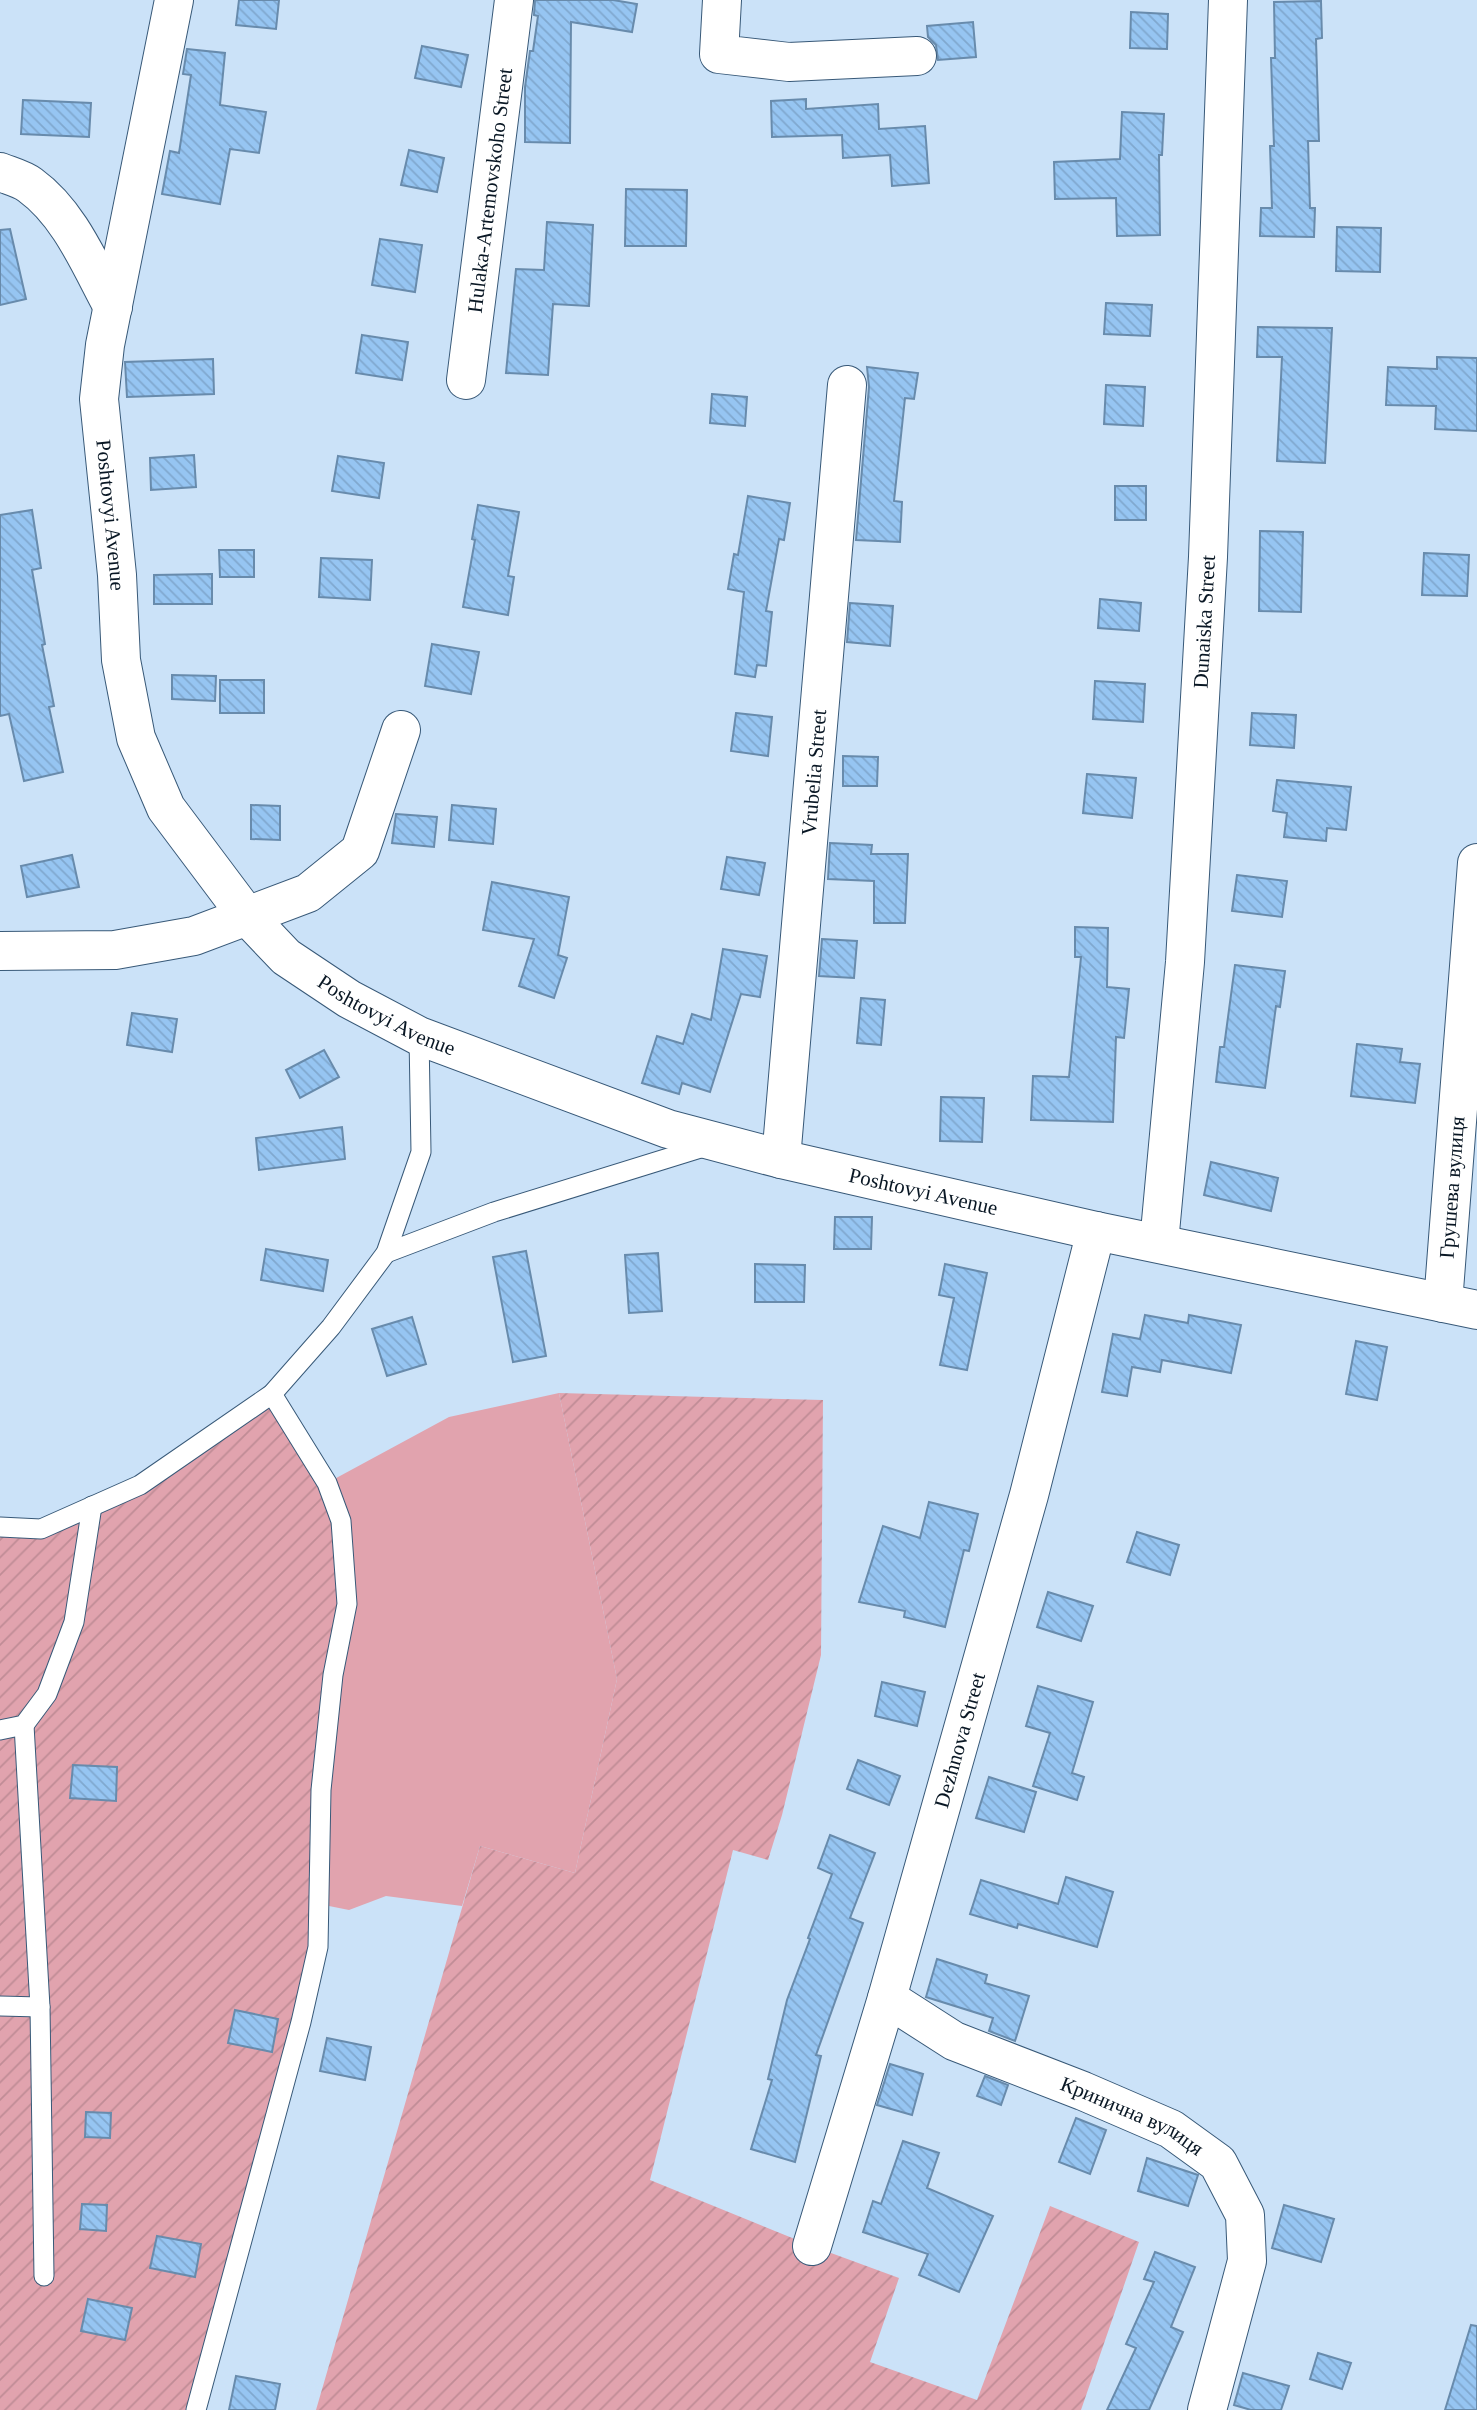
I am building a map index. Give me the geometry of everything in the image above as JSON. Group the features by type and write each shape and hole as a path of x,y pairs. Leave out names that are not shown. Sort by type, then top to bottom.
{"street":[{"name":"Poshtovyi Avenue","path":"174,0 105,345 99,399 117,575 121,660 136,738 166,808 247,915 286,957 349,999 419,1036 667,1129 781,1159 1096,1231 1460,1307"},
{"name":"Hulaka-Artemovskoho Street","path":"466,380 513,0"},
{"path":"722,0 719,54 789,62 917,56"},
{"name":"Dunaiska Street","path":"1159,1243 1185,962 1208,571 1228,0"},
{"path":"0,172 29,184 56,209 78,242 113,307"},
{"name":"Vrubelia Street","path":"781,1159 847,385"},
{"path":"0,951 115,950 194,936 309,893 360,851 401,730"},
{"name":"Грушева вулиця","path":"1460,1307 1477,863"},
{"name":"Dezhnova Street","path":"812,2246 887,1998 1029,1495 1096,1231"},
{"name":"Кринична вулиця","path":"887,1998 954,2041 1083,2091 1171,2129 1218,2163 1245,2215 1247,2261 1207,2410"}],"lane":[{"path":"0,1527 41,1530 140,1485 272,1394 331,1327 386,1253 421,1152 419,1036"},
{"path":"386,1253 494,1212 718,1142"},
{"path":"196,2410 301,2022 318,1947 321,1790 333,1675 347,1604 341,1521 327,1483 272,1394"},
{"path":"44,2276 40,2007 24,1725 47,1694 74,1622 92,1506"},
{"path":"0,1730 24,1725"},
{"path":"0,2006 40,2007"}],"shaded area":[{"path":"559,1393 617,1679 575,1873 480,1846 462,1906 386,1896 349,1910 319,1904 327,1483 449,1417"},
{"path":"559,1393 823,1400 821,1655 782,1815 768,1860 733,1850 650,2180 899,2278 870,2362 977,2400 1050,2206 1139,2242 1081,2410 316,2410 480,1846 575,1873 617,1679"},
{"path":"272,1394 327,1483 347,1604 333,1675 318,1947 193,2410 0,2410 0,1527 41,1529 140,1485"}],"building":[{"path":"239,0 279,0 276,29 236,25"},
{"path":"535,0 613,0 637,4 632,32 571,22 570,143 525,142 525,87 538,16 534,15"},
{"path":"1321,1 1322,38 1316,39 1319,141 1308,141 1310,208 1315,208 1314,237 1260,236 1261,208 1272,208 1270,146 1274,146 1271,58 1275,58 1274,2"},
{"path":"1131,12 1168,14 1167,49 1130,48"},
{"path":"973,22 976,57 938,60 936,45 928,37 927,26"},
{"path":"422,46 468,55 461,87 415,78"},
{"path":"187,49 225,53 220,105 266,112 259,153 230,149 220,204 162,194 170,151 179,153 191,75 183,74"},
{"path":"806,99 806,109 878,104 879,129 925,126 929,183 892,186 890,155 843,158 842,135 772,137 771,101"},
{"path":"23,100 91,103 89,137 21,134"},
{"path":"1122,112 1164,114 1162,155 1159,155 1160,235 1117,236 1116,198 1055,199 1054,162 1120,159"},
{"path":"409,150 444,158 437,192 401,185"},
{"path":"626,189 687,190 686,246 625,246"},
{"path":"547,222 593,225 589,306 553,304 548,375 506,373 516,269 544,270"},
{"path":"1337,227 1381,228 1380,272 1336,271"},
{"path":"10,229 26,299 0,305 0,230"},
{"path":"380,239 422,245 415,292 372,285"},
{"path":"1106,303 1152,305 1150,336 1104,334"},
{"path":"1258,327 1332,328 1325,463 1277,461 1282,357 1257,357"},
{"path":"362,335 408,342 402,380 356,373"},
{"path":"1437,357 1477,358 1477,431 1435,429 1436,406 1386,405 1388,367 1437,369"},
{"path":"213,359 214,394 127,397 125,362"},
{"path":"867,367 918,373 914,399 905,398 894,501 902,502 900,542 856,540 869,387"},
{"path":"1106,385 1145,387 1143,426 1104,424"},
{"path":"712,394 747,397 745,426 710,423"},
{"path":"194,455 196,487 151,490 150,458"},
{"path":"338,456 384,463 379,498 332,491"},
{"path":"1115,486 1146,486 1146,520 1115,520"},
{"path":"748,496 790,503 784,540 779,539 766,611 772,612 766,666 757,665 755,677 735,674 744,592 728,589 734,554 738,555"},
{"path":"478,505 519,512 508,576 514,577 508,615 463,607 475,540 472,539"},
{"path":"32,510 41,568 32,570 45,644 42,645 54,706 49,707 63,772 24,781 9,714 0,716 0,515"},
{"path":"1260,531 1303,532 1301,612 1259,611"},
{"path":"219,550 254,550 254,577 220,577"},
{"path":"1424,553 1469,555 1467,596 1422,595"},
{"path":"321,558 372,560 370,600 319,597"},
{"path":"212,574 212,604 154,604 154,575"},
{"path":"1100,599 1141,603 1139,631 1098,628"},
{"path":"850,603 893,606 890,646 847,642"},
{"path":"432,644 479,652 471,694 425,686"},
{"path":"172,675 216,676 215,701 172,699"},
{"path":"220,680 264,680 264,713 220,713"},
{"path":"1095,681 1145,684 1143,722 1093,719"},
{"path":"736,713 772,717 768,756 731,751"},
{"path":"1252,713 1296,715 1294,748 1250,745"},
{"path":"843,756 878,757 877,786 843,786"},
{"path":"1087,774 1136,778 1132,818 1083,813"},
{"path":"1277,780 1351,787 1346,830 1327,828 1326,841 1284,837 1287,813 1273,811"},
{"path":"251,805 280,806 280,840 251,839"},
{"path":"452,805 496,809 493,844 449,840"},
{"path":"396,814 437,817 434,847 392,843"},
{"path":"830,843 872,845 871,854 908,854 905,923 874,923 874,881 828,879"},
{"path":"72,855 79,887 27,897 21,866"},
{"path":"727,857 765,863 759,895 721,889"},
{"path":"1237,875 1287,881 1282,917 1232,911"},
{"path":"492,882 569,897 558,955 567,958 554,998 519,986 534,939 483,930"},
{"path":"1075,927 1108,928 1107,987 1129,989 1124,1038 1116,1037 1113,1122 1031,1120 1033,1076 1069,1077 1081,957 1075,957"},
{"path":"822,939 857,941 854,978 819,976"},
{"path":"723,949 767,956 760,997 741,994 710,1092 682,1083 679,1094 642,1083 657,1036 683,1044 692,1014 711,1020"},
{"path":"1235,965 1285,971 1280,1007 1276,1006 1265,1088 1216,1082 1220,1047 1224,1047"},
{"path":"861,998 885,1000 881,1045 857,1043"},
{"path":"132,1013 177,1019 172,1052 127,1045"},
{"path":"1357,1044 1402,1049 1400,1062 1420,1064 1415,1103 1351,1096"},
{"path":"324,1050 339,1077 300,1098 286,1070"},
{"path":"941,1097 984,1098 982,1142 940,1141"},
{"path":"342,1127 345,1159 259,1170 256,1138"},
{"path":"1211,1162 1278,1178 1271,1211 1204,1195"},
{"path":"835,1217 872,1217 871,1249 834,1249"},
{"path":"266,1249 328,1260 323,1291 261,1280"},
{"path":"526,1251 546,1356 513,1362 493,1257"},
{"path":"658,1253 662,1311 629,1313 625,1255"},
{"path":"755,1264 805,1265 804,1302 755,1302"},
{"path":"945,1264 987,1273 967,1370 940,1365 954,1298 939,1295"},
{"path":"1145,1315 1188,1323 1189,1315 1241,1325 1231,1373 1162,1360 1160,1372 1132,1367 1127,1396 1102,1392 1113,1334 1140,1339"},
{"path":"412,1317 426,1364 387,1376 372,1329"},
{"path":"1356,1341 1387,1347 1377,1400 1346,1394"},
{"path":"929,1502 978,1514 969,1551 964,1550 945,1627 904,1617 905,1611 859,1602 883,1526 920,1538"},
{"path":"1137,1532 1179,1545 1170,1575 1127,1562"},
{"path":"1048,1592 1093,1606 1081,1641 1037,1627"},
{"path":"882,1682 925,1692 917,1726 875,1716"},
{"path":"1038,1686 1093,1702 1072,1773 1084,1777 1077,1800 1033,1786 1050,1733 1026,1726"},
{"path":"858,1760 900,1776 889,1805 847,1789"},
{"path":"73,1765 117,1767 116,1801 70,1798"},
{"path":"989,1777 1036,1792 1024,1832 976,1818"},
{"path":"830,1835 875,1853 850,1918 863,1923 816,2055 821,2056 795,2162 751,2149 772,2080 768,2079 787,2000 832,1874 818,1868"},
{"path":"1066,1877 1113,1892 1097,1947 1018,1924 1017,1928 970,1914 981,1880 1058,1904"},
{"path":"937,1959 987,1975 985,1983 1029,1996 1015,2041 989,2031 993,2018 926,1997"},
{"path":"235,2010 278,2019 272,2052 228,2043"},
{"path":"327,2038 371,2047 365,2080 320,2071"},
{"path":"890,2064 923,2074 912,2115 877,2105"},
{"path":"985,2076 1008,2085 1001,2105 977,2096"},
{"path":"86,2112 111,2113 110,2138 85,2137"},
{"path":"1076,2118 1106,2130 1090,2174 1059,2162"},
{"path":"903,2141 939,2153 927,2188 993,2216 959,2292 919,2275 928,2254 863,2232 873,2201 881,2204"},
{"path":"1147,2158 1198,2175 1188,2206 1138,2191"},
{"path":"82,2204 107,2205 106,2231 80,2229"},
{"path":"1284,2205 1334,2219 1321,2262 1272,2248"},
{"path":"157,2236 201,2244 195,2277 150,2268"},
{"path":"1155,2252 1195,2267 1171,2327 1183,2332 1149,2410 1107,2410 1136,2348 1126,2344 1154,2282 1144,2279"},
{"path":"88,2299 132,2308 125,2340 81,2331"},
{"path":"1471,2325 1477,2326 1477,2410 1445,2410"},
{"path":"1318,2353 1351,2363 1342,2389 1310,2379"},
{"path":"1243,2373 1289,2386 1281,2410 1251,2410 1234,2405"},
{"path":"236,2376 280,2384 275,2410 229,2410"}]}
